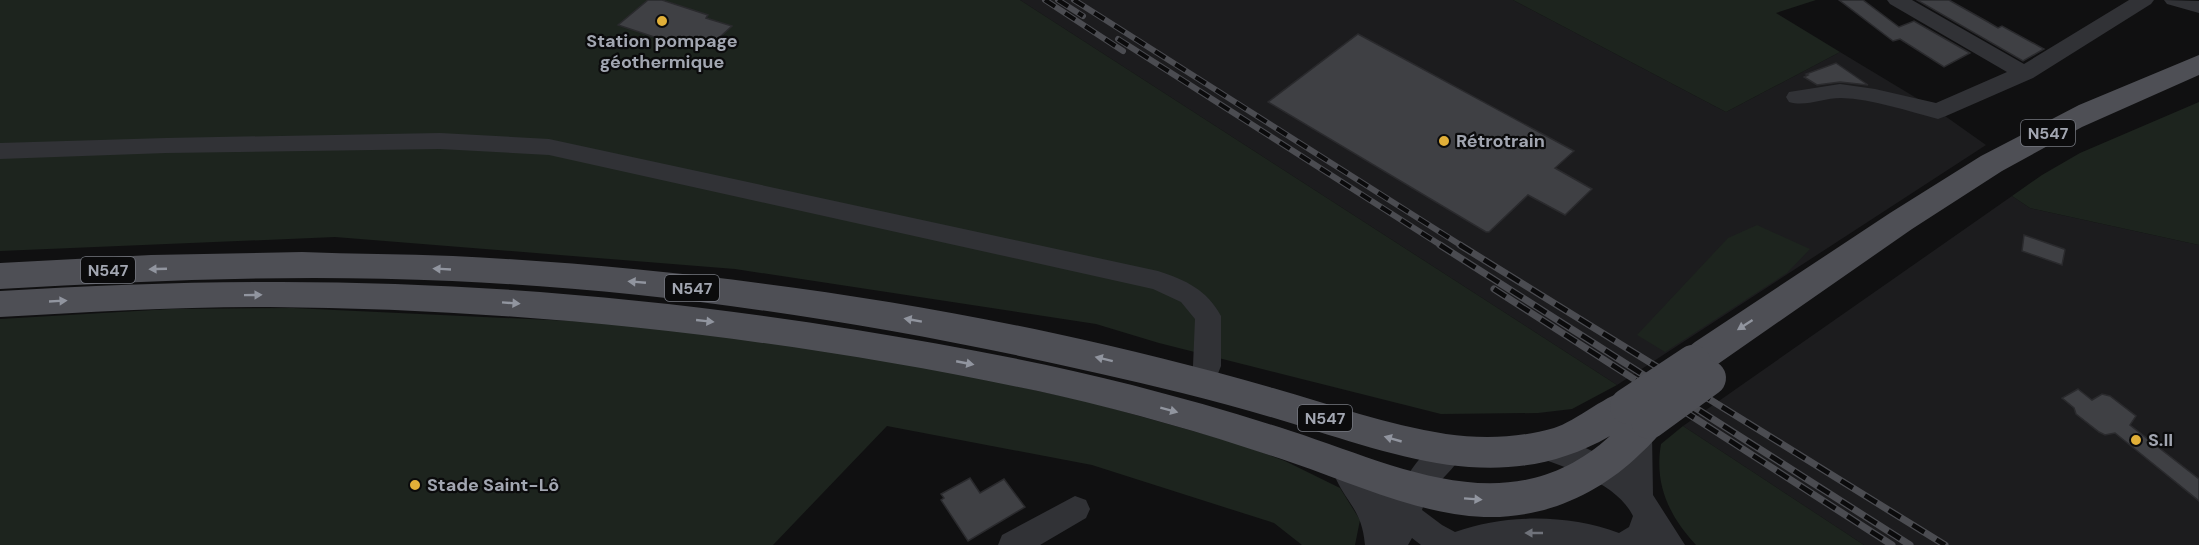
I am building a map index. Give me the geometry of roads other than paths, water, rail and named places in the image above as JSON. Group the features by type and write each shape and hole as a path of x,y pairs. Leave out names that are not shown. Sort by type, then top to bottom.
{"main road":[{"name":"N547","path":"0,304 180,296 298,295 436,298 745,325 970,364 1112,395 1224,425 1290,446 1410,500 1511,499 1559,490 1581,481 1600,469 1638,420 1701,370 2053,130 2134,91 2199,64"},
{"name":"N547","path":"1914,223 2040,151 2199,78"},
{"name":"N547","path":"0,276 82,271 302,265 522,273 640,282 906,318 1095,357 1201,383 1409,444 1450,451 1505,453 1543,447 1638,420"}],"street":[{"path":"1898,0 1958,37 2025,73"},
{"path":"1797,97 1840,91 1875,96 1938,111 2025,73 2144,0"},
{"path":"2174,0 2199,7"},
{"path":"0,151 128,145 460,141 521,143 560,149 855,212 1158,281 1190,295 1208,316 1207,366 1201,383"},
{"path":"1627,545 1644,530 1638,420"},
{"path":"1290,446 1380,494 1410,500 1431,535 1451,545"},
{"path":"1543,447 1575,457 1600,469 1643,506 1670,545"},
{"path":"1390,545 1398,537 1410,500 1431,468 1450,451"},
{"path":"1345,476 1371,504 1376,516 1380,545"},
{"path":"1013,545 1075,509"},
{"path":"1458,545 1487,537 1532,532 1579,537 1613,545"}],"railway":[{"path":"1045,0 1123,51"},
{"path":"1058,0 1083,16"},
{"path":"1074,0 1462,246"},
{"path":"1118,39 1442,246"},
{"path":"1440,245 1910,545"},
{"path":"1460,245 1945,545"},
{"path":"1494,289 1892,545"}],"place":[{"name":"Station pompage géothermique","path":"662,21"},
{"name":"Rétrotrain","path":"1444,141"},
{"name":"S.II","path":"2136,440"},
{"name":"Stade Saint-Lô","path":"415,485"}]}
